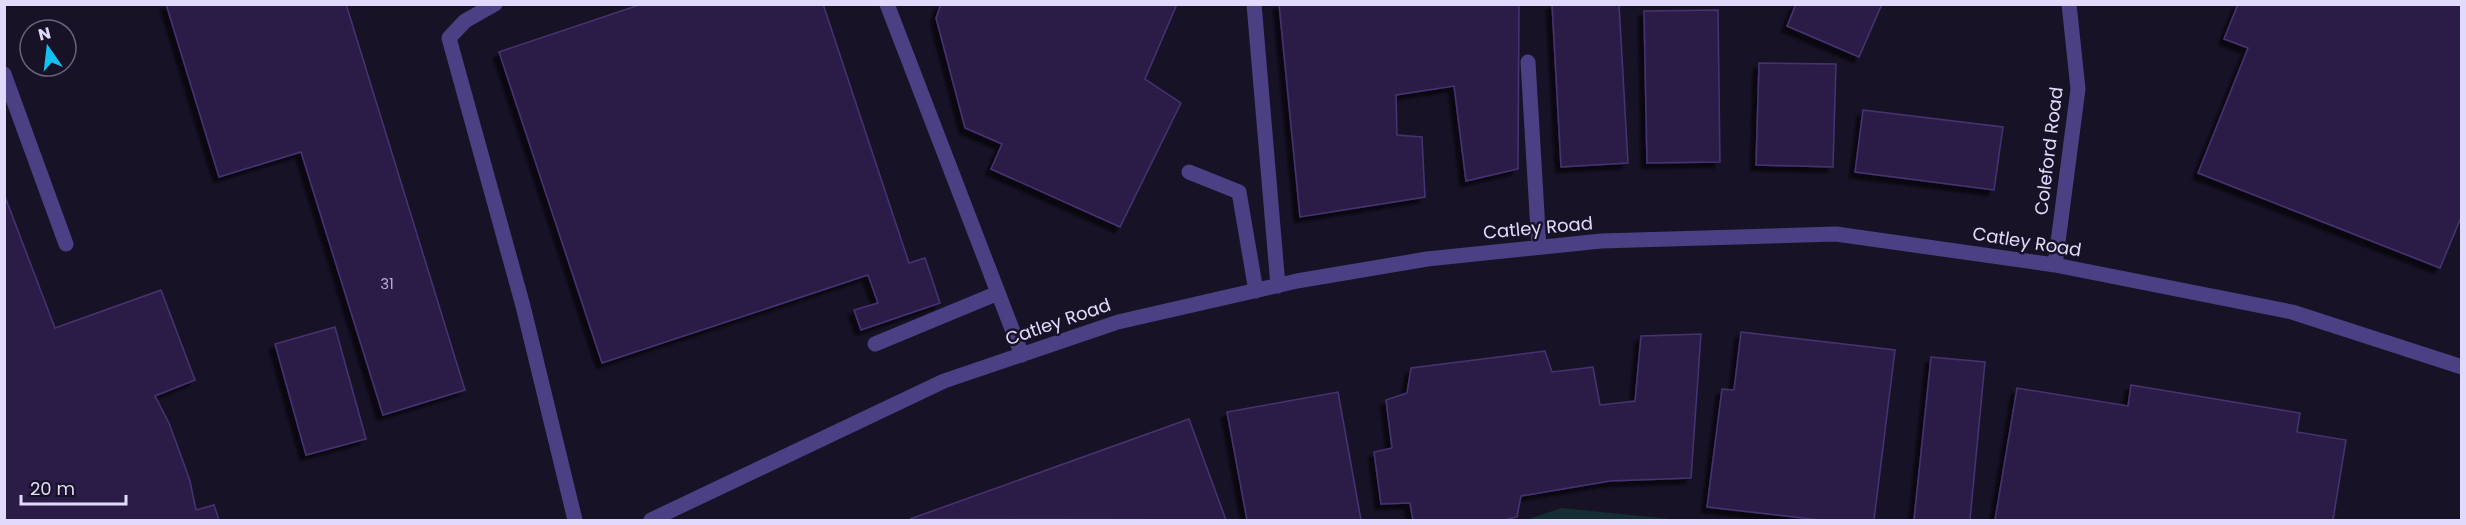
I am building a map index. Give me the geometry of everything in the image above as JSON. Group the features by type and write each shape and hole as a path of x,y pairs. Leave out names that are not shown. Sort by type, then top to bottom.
{"street":[{"path":"495,4 465,21 449,38 523,306 575,520"},
{"path":"887,4 1022,355"},
{"path":"1254,4 1278,286"},
{"name":"Coleford Road","path":"2055,265 2078,89 2069,4"},
{"path":"1528,62 1539,247"},
{"path":"4,74 66,244"},
{"path":"1189,172 1239,192 1256,291"},
{"name":"Catley Road","path":"651,520 944,381 1118,322 1278,286 1427,258 1601,241 1836,234 2055,265 2292,312 2462,367"},
{"path":"874,344 999,293"}],"green space":[{"path":"1561,508 1681,520 1526,520"}],"building":[{"path":"166,4 346,4 465,390 383,415 301,152 219,177"},
{"path":"642,4 823,4 909,263 925,258 940,303 861,330 854,310 878,303 868,275 602,363 499,52"},
{"path":"941,4 1177,4 1145,79 1181,103 1120,227 991,169 1002,144 965,128 936,18"},
{"path":"1279,4 1519,4 1518,169 1466,181 1454,86 1396,95 1397,135 1422,137 1425,197 1300,217"},
{"path":"1552,4 1619,4 1628,163 1561,167"},
{"path":"1796,4 1882,4 1859,57 1787,26"},
{"path":"2238,4 2462,4 2462,215 2440,268 2198,173 2248,48 2224,39"},
{"path":"1718,10 1720,162 1647,163 1644,11"},
{"path":"1759,63 1836,64 1833,167 1756,165"},
{"path":"1863,110 2003,127 1994,190 1855,172"},
{"path":"4,194 55,328 161,290 195,380 155,396 169,423 180,453 190,481 196,510 214,505 219,520 4,520"},
{"path":"335,327 366,439 306,455 275,344"},
{"path":"1741,332 1895,350 1874,520 1820,520 1707,507 1722,389 1734,390"},
{"path":"1701,334 1691,478 1610,481 1521,496 1517,517 1504,520 1413,520 1410,503 1381,504 1374,452 1392,448 1386,400 1407,393 1411,368 1545,351 1552,372 1593,367 1600,405 1635,401 1641,336"},
{"path":"1931,357 1985,362 1970,520 1914,520"},
{"path":"2131,385 2300,413 2297,432 2346,440 2333,520 1995,520 2017,388 2128,406"},
{"path":"1338,392 1361,520 1247,520 1227,412"},
{"path":"1189,419 1226,520 910,519"}]}
